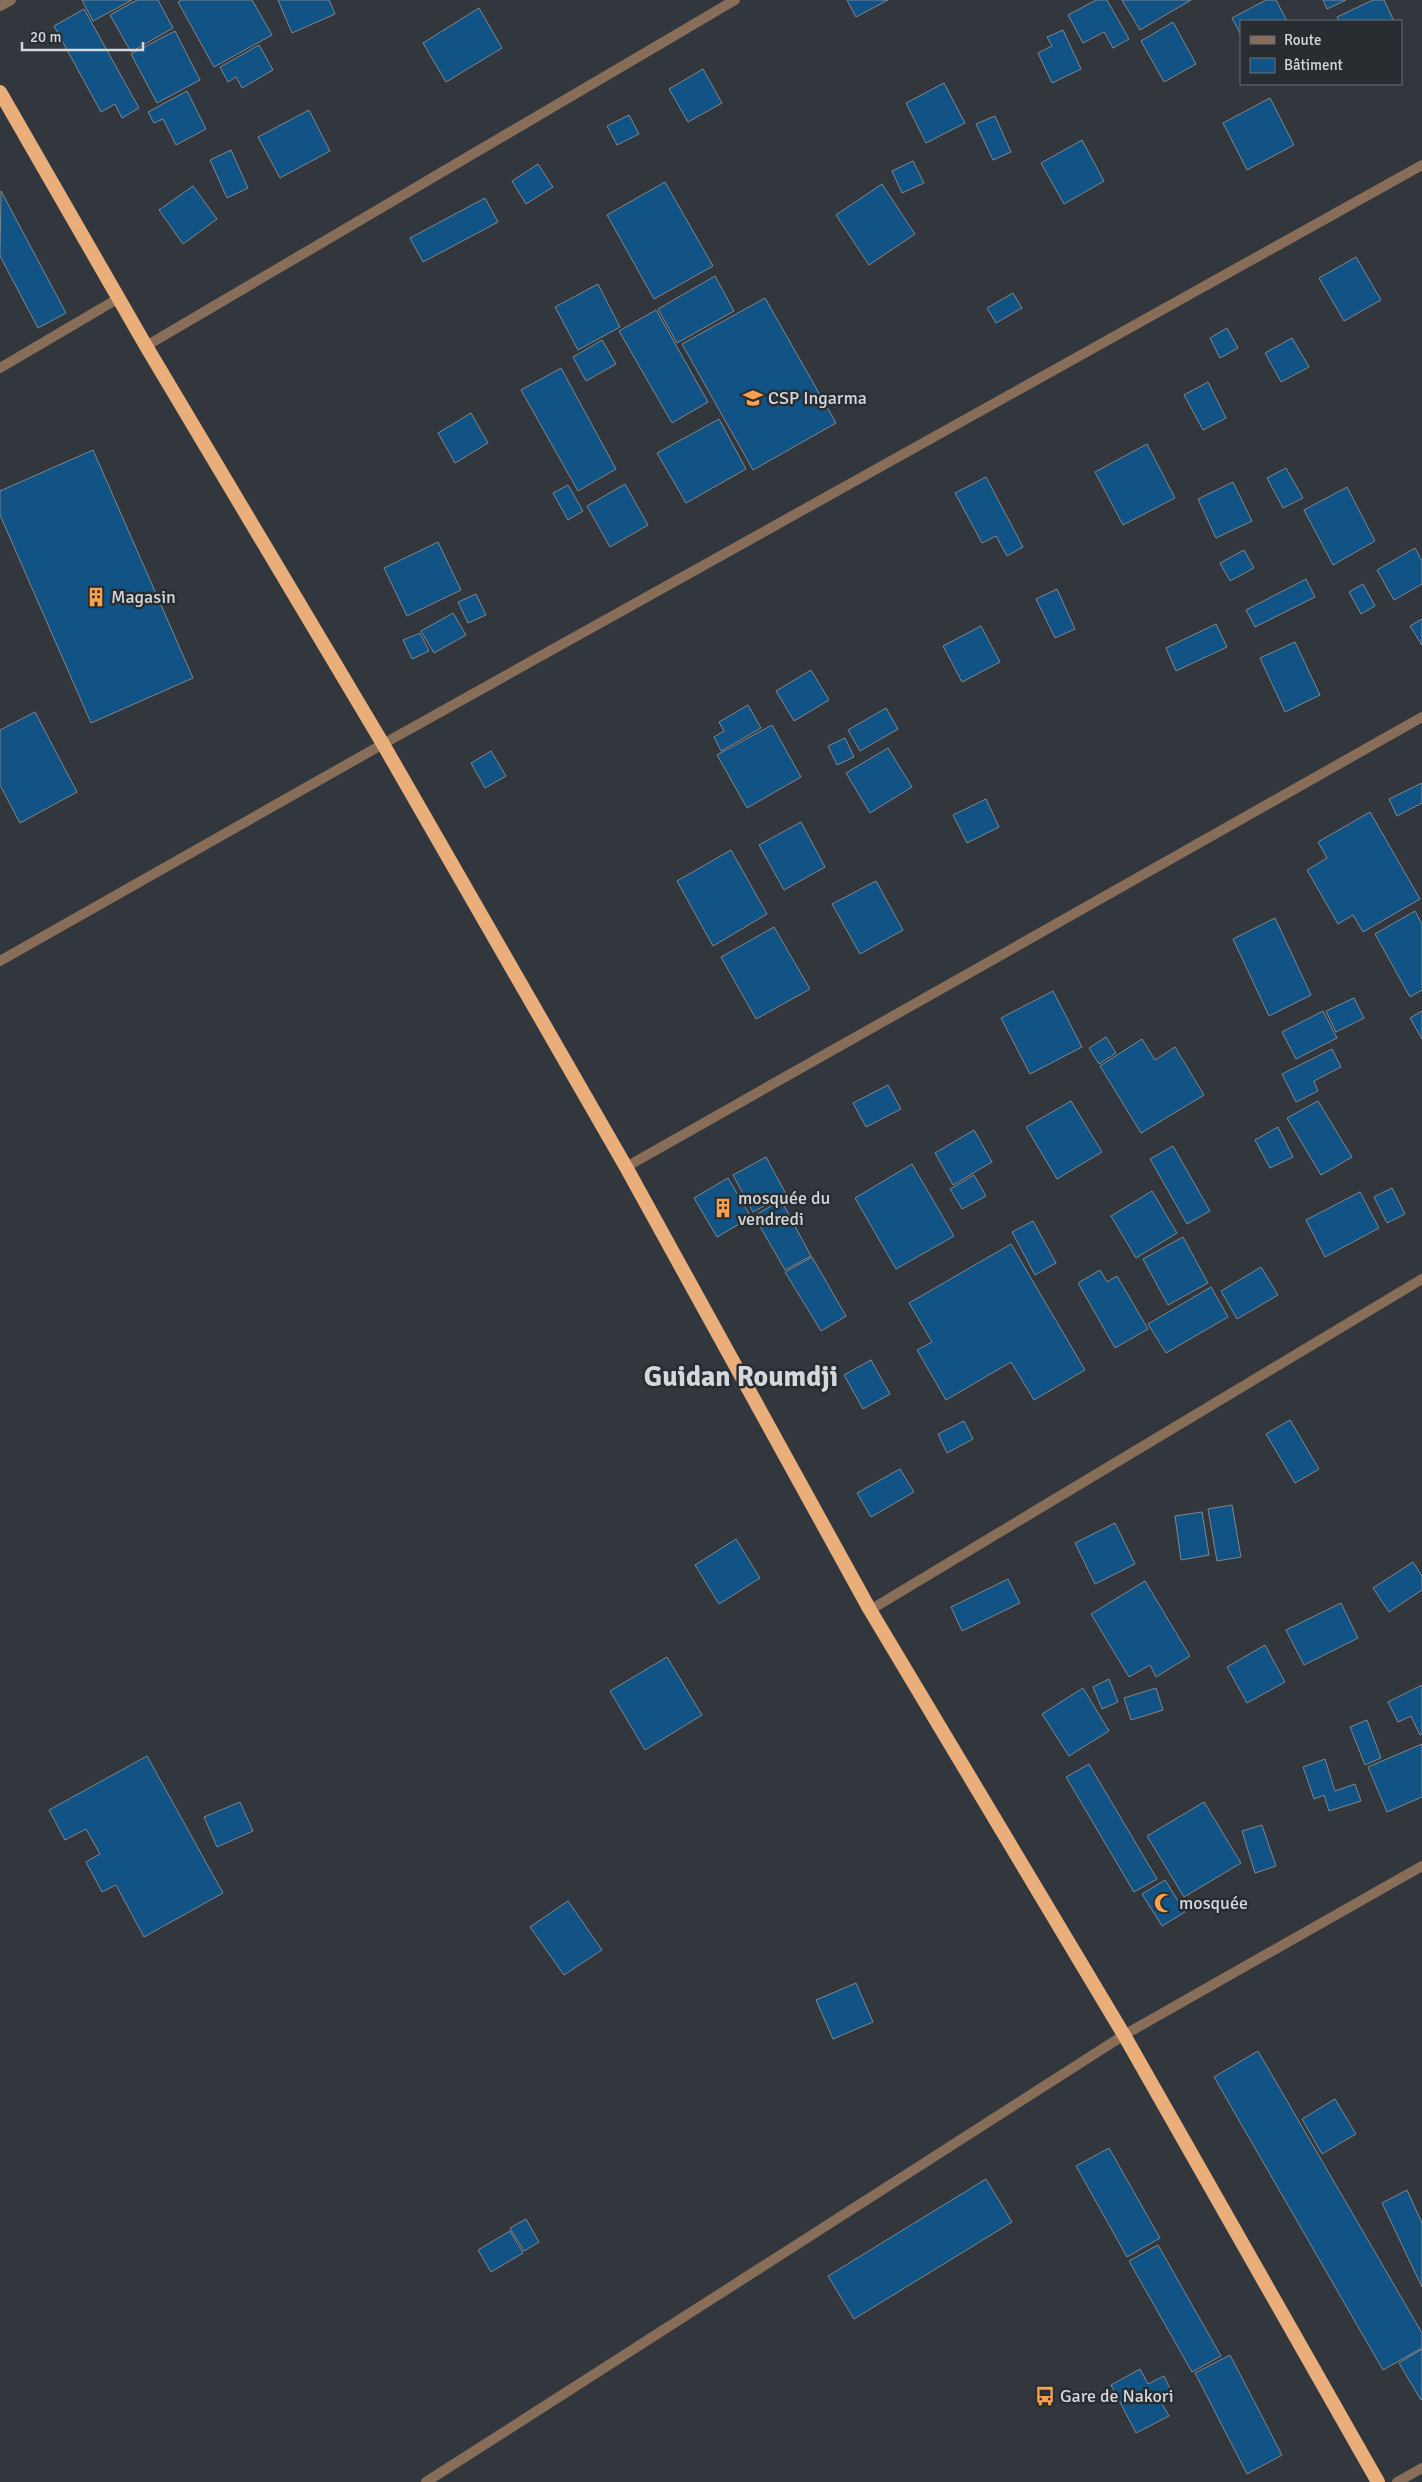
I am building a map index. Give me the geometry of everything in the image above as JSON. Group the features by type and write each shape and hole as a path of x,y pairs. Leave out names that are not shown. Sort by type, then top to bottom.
{"highway":[{"path":"0,92 146,346 383,744 626,1167 870,1610 1124,2035 1378,2482"}],"street":[{"path":"0,6 11,0"},
{"path":"146,346 735,0"},
{"path":"0,961 383,744 1422,165"},
{"path":"0,368 120,298"},
{"path":"626,1167 1422,717"},
{"path":"870,1610 1422,1279"},
{"path":"426,2482 1124,2035 1422,1866"},
{"path":"1397,2482 1422,2468"}],"building":[{"path":"82,0 132,0 93,21"},
{"path":"137,0 158,0 173,28 131,52 110,15"},
{"path":"181,0 252,0 272,35 214,67 178,2"},
{"path":"278,0 329,0 335,14 292,33"},
{"path":"847,0 888,0 856,17"},
{"path":"1096,0 1107,0 1129,39 1113,48 1104,32 1083,43 1068,15"},
{"path":"1122,0 1191,0 1140,30"},
{"path":"1266,0 1276,0 1286,20 1240,20 1240,33 1232,18"},
{"path":"1323,0 1346,0 1327,9"},
{"path":"1373,0 1384,0 1394,20 1338,20 1337,17"},
{"path":"479,8 502,48 446,82 423,43"},
{"path":"84,9 139,108 122,118 115,104 101,112 54,26"},
{"path":"1173,22 1196,64 1164,82 1141,41"},
{"path":"1063,30 1081,69 1052,83 1038,53 1052,46 1047,37"},
{"path":"175,31 200,80 157,103 131,54"},
{"path":"259,45 273,70 242,88 236,77 228,82 220,67"},
{"path":"703,69 722,103 688,122 669,89"},
{"path":"944,83 965,123 926,143 906,103"},
{"path":"187,91 206,129 176,145 163,119 154,123 148,112"},
{"path":"1270,98 1294,145 1247,170 1223,123"},
{"path":"309,110 330,151 280,178 258,137"},
{"path":"629,115 639,134 617,145 607,126"},
{"path":"995,116 1011,152 993,160 976,124"},
{"path":"1082,140 1104,181 1064,204 1041,163"},
{"path":"231,150 248,188 227,198 210,160"},
{"path":"913,161 924,183 902,193 892,171"},
{"path":"538,164 553,187 526,204 512,181"},
{"path":"665,182 713,266 654,299 607,215"},
{"path":"882,184 915,234 869,265 836,215"},
{"path":"193,186 217,219 183,244 159,210"},
{"path":"1,191 66,313 38,328 0,256"},
{"path":"485,198 498,222 423,262 410,238"},
{"path":"1356,257 1381,300 1344,321 1319,278"},
{"path":"715,276 734,311 677,343 658,309"},
{"path":"598,284 620,327 578,350 555,307"},
{"path":"1013,293 1022,308 996,323 987,308"},
{"path":"765,298 836,423 753,470 682,344"},
{"path":"656,310 708,402 672,423 619,331"},
{"path":"1227,328 1238,348 1220,358 1210,338"},
{"path":"1292,338 1309,367 1281,382 1265,353"},
{"path":"602,340 616,364 586,381 573,357"},
{"path":"561,368 616,469 578,491 521,390"},
{"path":"1208,382 1226,418 1203,430 1184,395"},
{"path":"471,413 488,443 455,463 438,433"},
{"path":"719,419 746,469 686,503 657,453"},
{"path":"1147,444 1175,498 1123,525 1095,472"},
{"name":"Magasin","path":"93,450 193,678 91,723 0,515 0,491"},
{"path":"1286,468 1303,498 1283,508 1267,478"},
{"path":"986,477 1023,547 1007,556 996,536 982,543 955,493"},
{"path":"1233,482 1252,521 1216,538 1198,499"},
{"path":"625,484 648,525 610,547 587,506"},
{"path":"568,485 583,511 568,520 553,493"},
{"path":"1347,487 1375,541 1333,565 1304,510"},
{"path":"438,542 461,590 407,616 384,568"},
{"path":"1415,548 1422,561 1422,584 1394,600 1377,570"},
{"path":"1244,550 1254,568 1230,581 1220,563"},
{"path":"1306,579 1315,597 1255,627 1246,610"},
{"path":"1363,584 1375,606 1361,614 1349,592"},
{"path":"1057,589 1075,629 1055,638 1036,599"},
{"path":"476,594 486,615 468,623 458,602"},
{"path":"453,613 466,635 434,653 421,631"},
{"path":"1422,619 1422,645 1410,626"},
{"path":"1216,624 1227,647 1176,671 1166,648"},
{"path":"981,626 1000,662 962,682 943,646"},
{"path":"420,633 429,651 412,659 403,640"},
{"path":"1295,642 1320,695 1285,712 1260,658"},
{"path":"811,670 829,700 794,721 776,691"},
{"path":"748,705 761,728 721,751 714,737 724,731 719,722"},
{"path":"886,708 898,729 860,751 848,730"},
{"path":"35,712 77,792 20,823 0,785 0,730"},
{"path":"772,725 801,777 747,808 717,755"},
{"path":"845,738 854,757 837,765 828,746"},
{"path":"888,748 912,787 870,813 846,773"},
{"path":"491,751 506,776 485,788 471,763"},
{"path":"1422,783 1422,803 1397,816 1389,799"},
{"path":"986,799 999,827 967,843 953,815"},
{"path":"1370,812 1420,899 1363,932 1353,915 1338,924 1307,870 1327,858 1318,842"},
{"path":"801,822 825,867 784,890 759,845"},
{"path":"731,850 767,914 713,946 677,881"},
{"path":"876,881 903,930 860,954 832,904"},
{"path":"1415,911 1422,924 1422,990 1410,997 1375,934"},
{"path":"1275,918 1311,995 1269,1016 1233,939"},
{"path":"774,927 810,989 756,1019 721,957"},
{"path":"1053,991 1082,1047 1030,1074 1001,1018"},
{"path":"1354,998 1364,1018 1336,1032 1326,1011"},
{"path":"1323,1011 1337,1038 1296,1059 1282,1032"},
{"path":"1422,1011 1422,1039 1410,1018"},
{"path":"1106,1037 1116,1053 1099,1064 1089,1048"},
{"path":"1142,1039 1155,1060 1175,1047 1204,1095 1141,1133 1100,1066"},
{"path":"1332,1049 1341,1067 1314,1081 1318,1091 1296,1102 1282,1074"},
{"path":"888,1085 901,1109 866,1127 853,1103"},
{"path":"1071,1101 1102,1152 1057,1179 1026,1127"},
{"path":"1318,1101 1352,1157 1321,1175 1287,1118"},
{"path":"1278,1127 1293,1157 1270,1168 1255,1140"},
{"path":"974,1130 992,1162 953,1185 935,1153"},
{"path":"1173,1146 1210,1211 1187,1224 1150,1159"},
{"path":"766,1157 786,1194 753,1212 733,1175"},
{"path":"912,1164 954,1236 896,1269 855,1198"},
{"path":"974,1175 986,1196 962,1209 950,1189"},
{"name":"mosquée du vendredi","path":"728,1178 751,1217 717,1237 694,1198"},
{"path":"1392,1188 1405,1214 1387,1223 1374,1197"},
{"path":"1152,1191 1177,1233 1136,1258 1111,1216"},
{"path":"1360,1192 1379,1228 1325,1257 1306,1220"},
{"path":"781,1200 811,1256 785,1270 754,1216"},
{"path":"1033,1221 1056,1263 1035,1275 1012,1232"},
{"path":"1183,1237 1208,1283 1168,1305 1143,1259"},
{"path":"1011,1244 1085,1370 1034,1400 1011,1362 946,1400 917,1350 932,1342 909,1303"},
{"path":"812,1257 846,1316 821,1331 785,1272"},
{"path":"1261,1267 1278,1295 1237,1319 1221,1291"},
{"path":"1100,1270 1107,1282 1117,1276 1148,1329 1115,1348 1078,1283"},
{"path":"1211,1287 1228,1317 1166,1353 1148,1324"},
{"path":"871,1360 890,1394 863,1409 844,1375"},
{"path":"1290,1420 1319,1469 1295,1483 1266,1434"},
{"path":"964,1421 973,1439 947,1453 938,1434"},
{"path":"900,1469 914,1492 871,1517 857,1493"},
{"path":"1232,1505 1241,1557 1217,1561 1208,1509"},
{"path":"1202,1512 1209,1555 1181,1560 1175,1516"},
{"path":"1115,1523 1135,1564 1095,1584 1075,1543"},
{"path":"736,1539 760,1578 719,1604 695,1565"},
{"path":"1413,1562 1422,1576 1422,1590 1389,1612 1373,1588"},
{"path":"1008,1579 1020,1603 962,1631 951,1607"},
{"path":"1145,1581 1190,1656 1156,1677 1150,1665 1129,1677 1091,1614"},
{"path":"1341,1603 1358,1638 1304,1665 1286,1630"},
{"path":"1265,1645 1285,1682 1247,1703 1227,1667"},
{"path":"667,1657 702,1715 645,1750 610,1691"},
{"path":"1109,1679 1118,1702 1102,1709 1093,1687"},
{"path":"1422,1685 1422,1734 1420,1735 1411,1716 1398,1722 1388,1702"},
{"path":"1083,1688 1109,1731 1069,1756 1042,1714"},
{"path":"1156,1688 1163,1710 1131,1720 1124,1698"},
{"path":"1367,1720 1381,1758 1365,1765 1350,1727"},
{"path":"1422,1744 1422,1797 1387,1812 1368,1767"},
{"path":"147,1756 223,1893 144,1937 116,1885 102,1892 86,1862 100,1854 86,1829 65,1840 49,1810"},
{"path":"1325,1759 1335,1791 1355,1784 1361,1801 1329,1811 1324,1795 1314,1799 1303,1767"},
{"path":"1089,1764 1157,1879 1134,1892 1066,1777"},
{"path":"240,1802 253,1831 217,1847 204,1817"},
{"path":"1204,1802 1241,1863 1184,1897 1147,1836"},
{"path":"1262,1825 1276,1866 1255,1873 1242,1831"},
{"name":"mosquée","path":"1165,1880 1185,1912 1162,1926 1142,1894"},
{"path":"568,1901 602,1950 564,1975 530,1927"},
{"path":"856,1983 873,2022 833,2039 816,2000"},
{"path":"1258,2051 1422,2333 1422,2348 1383,2370 1214,2077"},
{"path":"1335,2099 1356,2134 1322,2154 1302,2119"},
{"path":"1109,2148 1160,2238 1127,2257 1076,2166"},
{"path":"986,2179 1012,2222 854,2319 828,2276"},
{"path":"1407,2190 1422,2223 1422,2287 1382,2203"},
{"path":"526,2219 539,2242 524,2251 510,2228"},
{"path":"510,2231 523,2253 491,2272 478,2250"},
{"path":"1158,2245 1221,2356 1192,2372 1129,2261"},
{"path":"1422,2349 1422,2399 1421,2400 1399,2363"},
{"path":"1230,2355 1282,2455 1247,2474 1195,2373"},
{"path":"1140,2369 1148,2384 1164,2376 1173,2395 1161,2402 1169,2416 1136,2433 1111,2385"}],"place":[{"name":"CSP Ingarma","path":"753,398"},
{"name":"Magasin","path":"96,597"},
{"name":"mosquée du vendredi","path":"723,1208"},
{"name":"mosquée","path":"1164,1903"},
{"name":"Gare de Nakori","path":"1045,2396"}],"district":[{"name":"Guidan Roumdji","path":"741,1376"}]}
